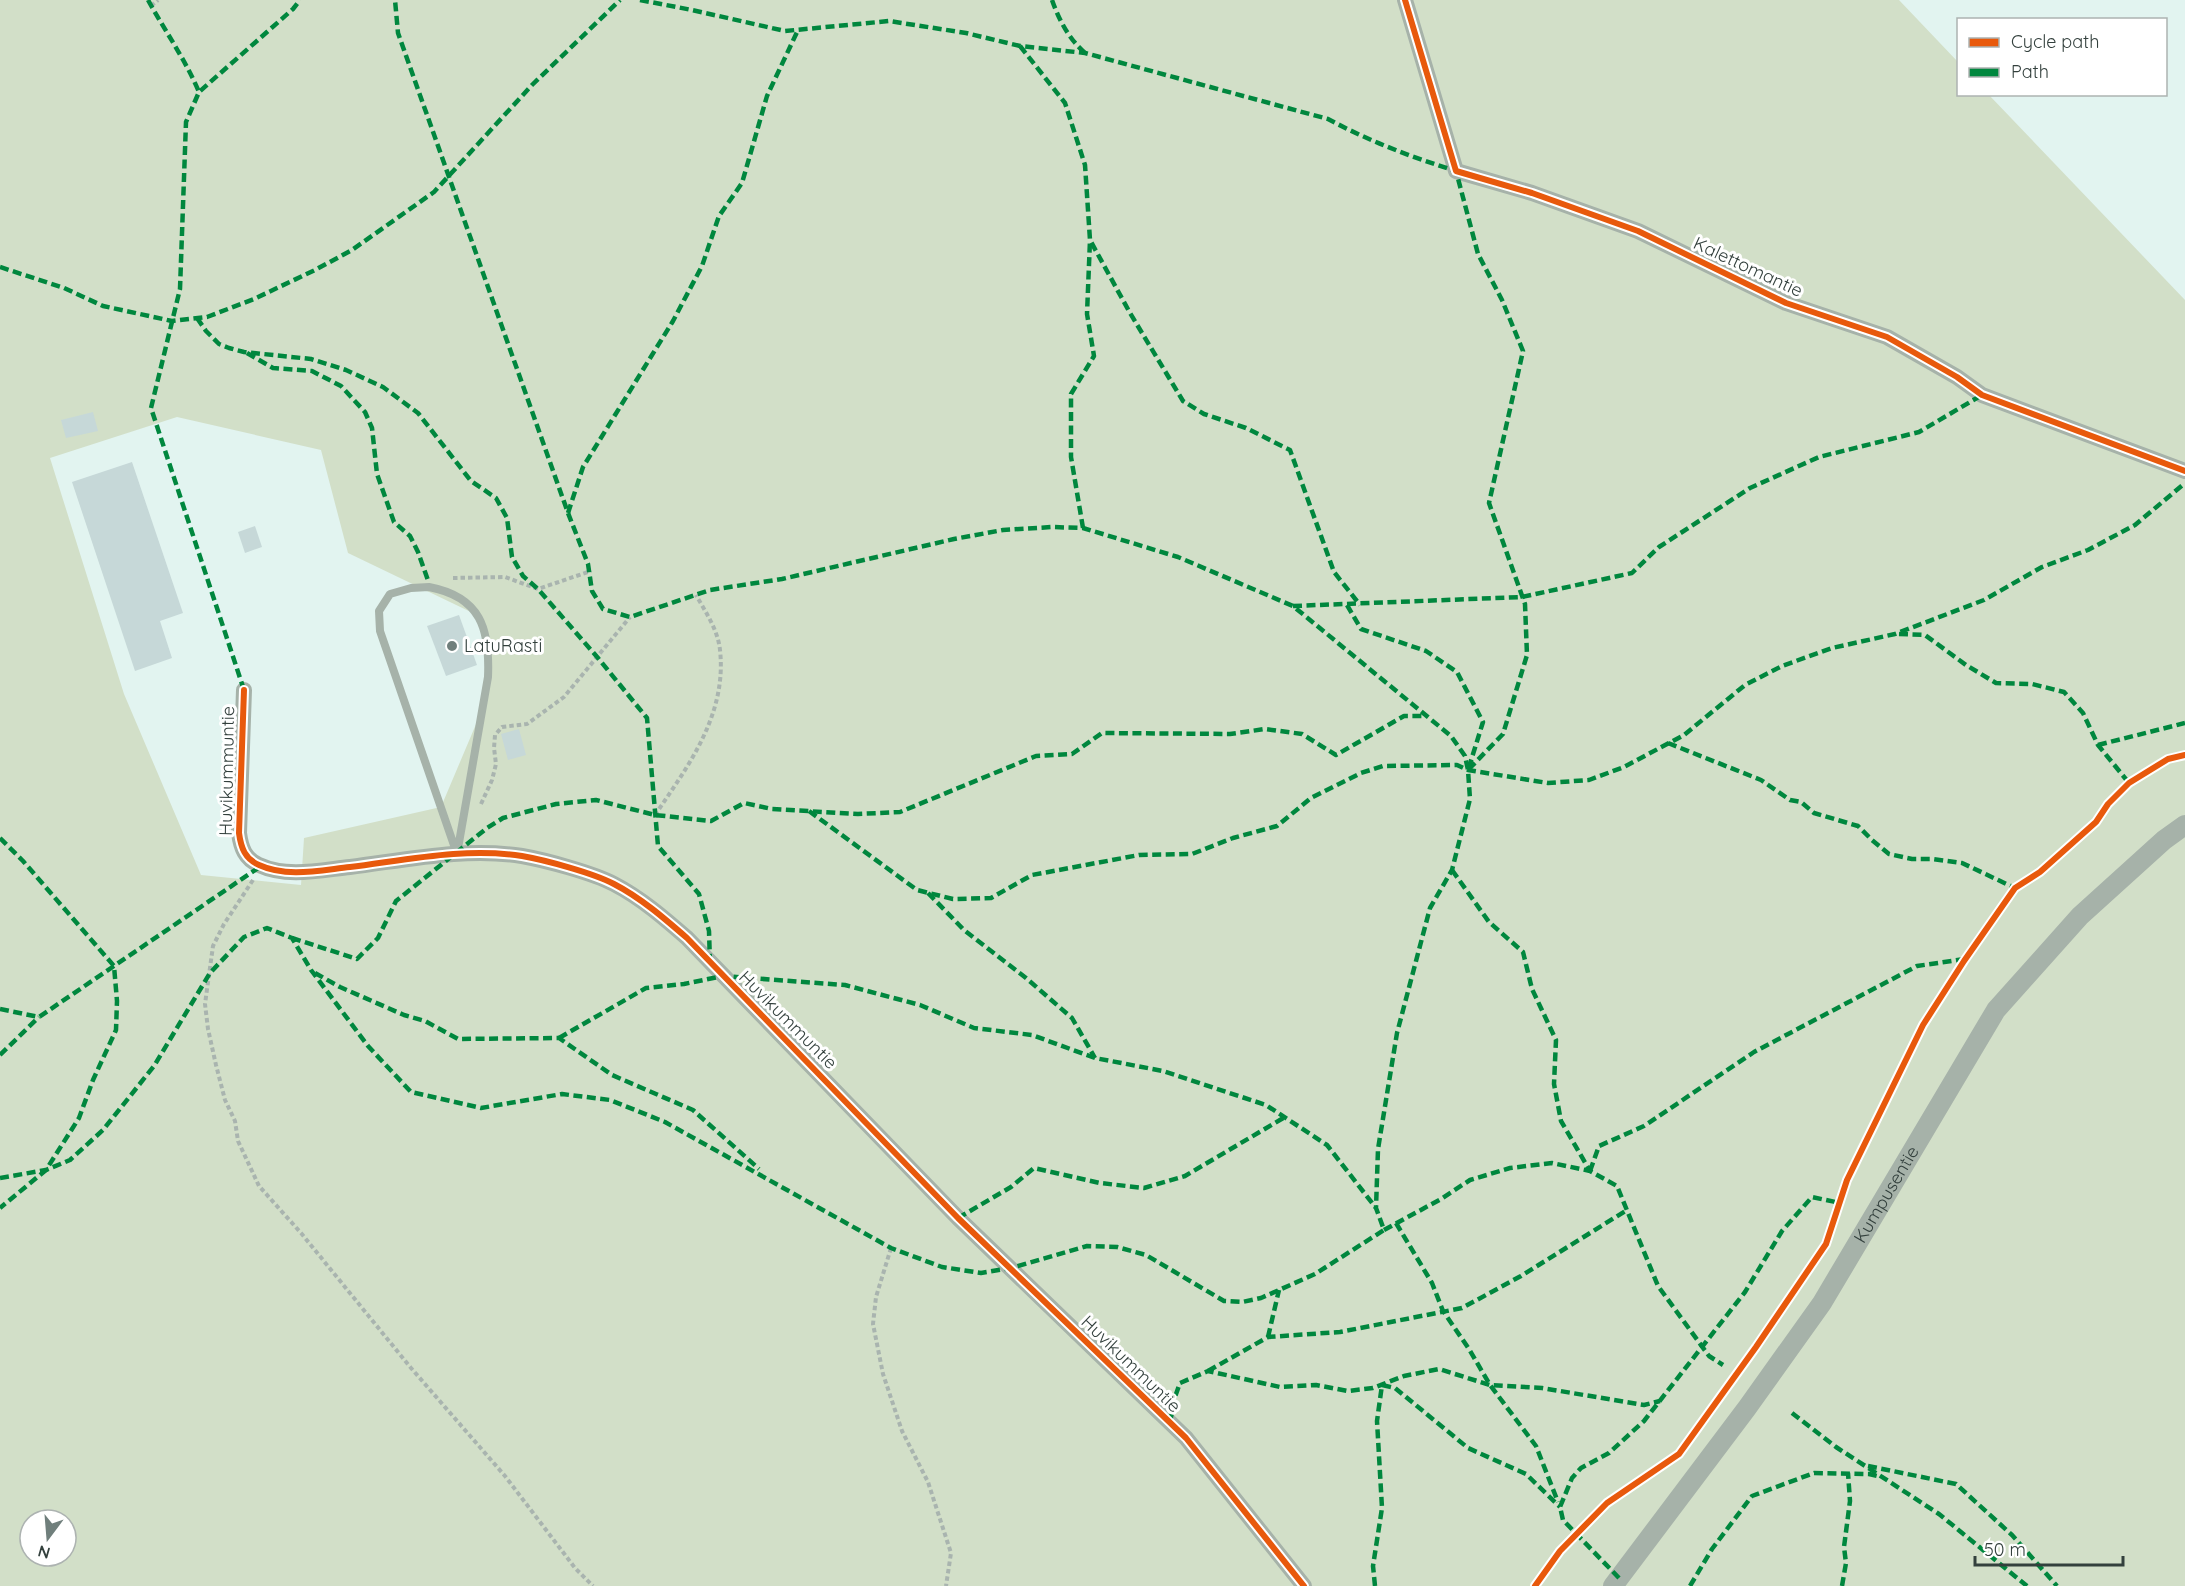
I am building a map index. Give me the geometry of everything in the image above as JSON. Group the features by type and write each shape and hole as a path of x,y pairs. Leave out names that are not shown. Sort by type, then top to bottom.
{"street":[{"name":"Kalettomantie","path":"1405,0 1456,171 1532,194 1638,231 1785,303 1887,337 1957,377 1982,395 2185,471"},
{"name":"Huvikummuntie","path":"244,690 240,846 248,859 261,866 298,872 457,854 503,854 569,868 612,883 655,910 687,938 958,1218 1186,1438 1304,1586"},
{"name":"Kumpusentie","path":"1619,1583 1822,1304 1996,1010 2080,916 2164,840 2185,825"}],"lane":[{"path":"429,587 447,590 466,601 477,615 488,644 488,677 457,854 380,631 379,611 390,594 411,588 429,587"}],"path":[{"path":"152,6 158,0"},
{"path":"444,579 505,577 538,589 591,571"},
{"path":"655,815 693,760 711,722 719,685 720,649 713,627 696,595"},
{"path":"481,805 496,764 495,735 502,727 527,724 564,698 630,617"},
{"path":"261,866 224,924 213,946 205,1004 216,1065 225,1100 235,1121 238,1141 259,1186 301,1233 411,1368 506,1476 575,1568 592,1586"},
{"path":"891,1248 876,1297 873,1324 884,1374 898,1420 928,1482 951,1553 946,1586"}],"green space":[{"path":"0,0 1899,0 1957,61 1957,96 1990,96 2185,300 2185,1586 0,1586","holes":["177,417 321,450 348,553 477,615 489,653 482,710 441,807 304,838 301,885 201,875 124,694 50,458"]}],"building":[{"path":"93,412 98,431 66,438 61,420"},
{"path":"132,462 183,613 160,621 172,658 135,671 72,482"},
{"path":"255,526 262,547 245,553 238,532"},
{"name":"LatuRasti","path":"459,615 477,665 446,676 427,626"},
{"path":"519,729 526,755 508,760 501,734"}],"marked path":[{"path":"148,0 199,92"},
{"path":"244,690 151,408 180,289 186,122 199,92 293,9 300,0"},
{"path":"0,1178 46,1170 70,1160 103,1130 154,1066 210,973 244,937 267,928 292,938 311,970 368,1046 411,1092 481,1108 562,1094 610,1100 665,1122 891,1248 942,1267 981,1273 1011,1268 1087,1246 1117,1247 1146,1255 1224,1301 1242,1302 1261,1298 1315,1274 1384,1230 1376,1208 1378,1149 1397,1033 1430,908 1452,870 1470,799 1465,756 1451,736 1293,606 1178,557 1083,528 1003,530 954,539 782,579 710,590 630,617 603,609 592,591 588,564 398,33 395,0"},
{"path":"0,267 64,288 103,306 172,321 207,317 254,299 352,250 434,192 532,85 620,0"},
{"path":"640,0 785,31 889,21 966,33 1020,46 1085,53 1328,119 1391,148 1456,171 1478,254 1502,300 1523,351 1489,503 1525,604 1527,655 1503,734 1468,770"},
{"path":"1052,0 1065,29 1085,53"},
{"path":"568,513 583,467 673,321 702,266 719,216 742,183 767,96 798,30"},
{"path":"1020,46 1065,103 1085,165 1090,240 1130,313 1183,401 1204,414 1246,428 1290,450 1334,572 1360,605"},
{"path":"1083,528 1071,457 1071,394 1094,356 1087,314 1090,240"},
{"path":"197,318 219,344 229,348 244,352 311,359 346,370 383,387 418,413 471,481 496,498 507,518 512,557 523,576 538,589 647,718 658,846 699,894 709,931 710,963"},
{"path":"247,353 273,368 312,371 341,386 365,412 372,428 377,474 394,522 410,536 429,583"},
{"path":"1293,606 1522,597 1632,573 1659,547 1750,488 1819,457 1919,432 1982,395"},
{"path":"809,811 917,890 953,899 991,898 1032,875 1139,855 1192,854 1233,838 1277,826 1311,798 1361,773 1383,766 1457,765 1468,770 1548,783 1589,780 1624,767 1684,735 1745,685 1782,666 1832,648 1895,634 1984,600 2042,567 2088,550 2135,525 2185,483"},
{"path":"1347,605 1361,629 1426,651 1457,672 1483,722 1469,767"},
{"path":"1899,634 1925,635 1966,665 1996,683 2032,684 2064,692 2083,713 2098,745 2129,783"},
{"path":"292,938 357,959 378,938 396,901 487,828 503,818 556,804 596,800 655,815 711,821 744,803 772,809 858,814 900,812 1036,756 1072,754 1102,733 1230,734 1265,729 1302,734 1336,755 1404,716 1426,716"},
{"path":"2098,745 2185,723"},
{"path":"1668,743 1761,780 1790,800 1801,802 1814,813 1858,826 1889,854 1912,859 1962,863 2015,888 2014,891"},
{"path":"0,838 23,861 114,966 117,1001 116,1030 93,1080 79,1118 46,1170 0,1208"},
{"path":"0,1009 39,1017 261,866"},
{"path":"1452,870 1489,922 1523,952 1532,989 1556,1040 1554,1084 1561,1121 1590,1171"},
{"path":"928,893 964,930 1026,978 1072,1018 1095,1058"},
{"path":"1590,1171 1599,1146 1644,1126 1754,1052 1917,966 1965,959"},
{"path":"315,973 340,987 404,1015 425,1021 458,1039 559,1038 612,1075 693,1110 759,1169"},
{"path":"559,1038 646,988 684,984 723,976 845,985 920,1005 974,1028 1032,1035 1095,1058 1163,1071 1266,1105 1327,1145 1376,1208"},
{"path":"0,1055 39,1017"},
{"path":"958,1218 1011,1187 1034,1168 1100,1183 1144,1188 1185,1176 1285,1117"},
{"path":"1384,1230 1441,1199 1470,1180 1510,1168 1552,1163 1590,1171 1617,1186 1658,1286 1709,1356 1723,1365"},
{"path":"1619,1578 1563,1520 1560,1507 1572,1478 1581,1468 1609,1453 1644,1421 1745,1292 1782,1231 1812,1197 1840,1203"},
{"path":"1208,1371 1268,1337 1340,1332 1462,1308 1521,1276 1627,1210"},
{"path":"1396,1223 1432,1283 1443,1311 1490,1385 1536,1446 1558,1502"},
{"path":"1268,1337 1279,1290"},
{"path":"1170,1422 1180,1383 1208,1371 1280,1387 1316,1385 1348,1391 1373,1388 1404,1376 1439,1369 1490,1385 1542,1388 1644,1405 1660,1401"},
{"path":"1375,1586 1373,1566 1382,1508 1377,1421 1382,1385 1395,1388 1468,1448 1526,1474 1560,1507"},
{"path":"1792,1413 1836,1447 1939,1514 2027,1586"},
{"path":"1868,1466 1956,1484 2012,1535 2057,1586"},
{"path":"1690,1586 1712,1549 1752,1496 1814,1473 1877,1476"},
{"path":"1842,1586 1846,1563 1844,1547 1850,1501 1848,1473"}],"cycle path":[{"path":"1405,0 1456,171 1532,193 1638,231 1786,303 1887,337 1957,377 1982,395 2185,471"},
{"path":"244,690 239,833 243,848 250,860 270,869 304,872 457,854 522,856 582,871 614,884 643,902 687,938 958,1218 1186,1438 1304,1586"},
{"path":"1535,1586 1560,1551 1607,1503 1679,1454 1756,1347 1826,1244 1847,1180 1923,1025 2015,888 2040,872 2096,822 2108,804 2129,783 2168,759 2185,755"}],"place":[{"name":"LatuRasti","path":"452,646"}]}
